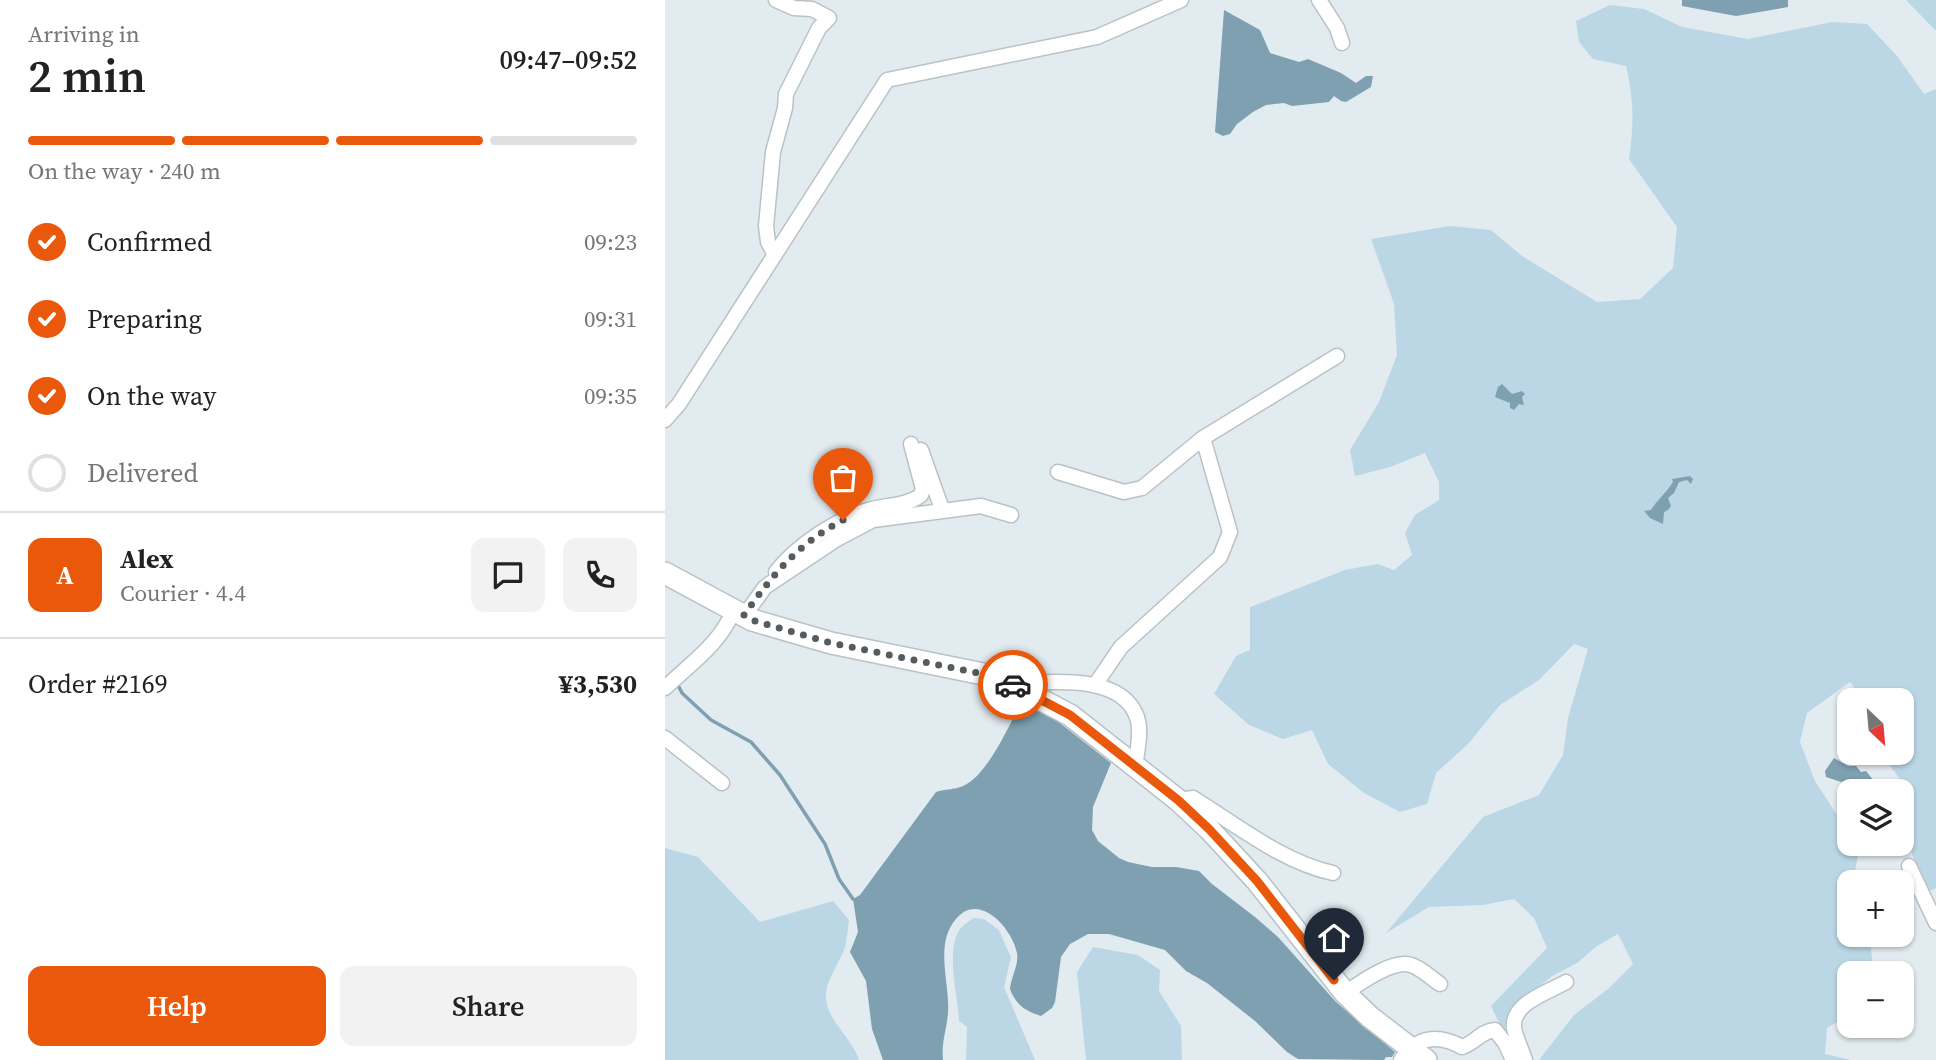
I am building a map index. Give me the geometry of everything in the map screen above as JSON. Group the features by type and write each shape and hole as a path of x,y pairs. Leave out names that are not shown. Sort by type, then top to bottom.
{"main road":[{"path":"665,573 752,620 831,643 983,674 1011,684 1070,715 1178,800 1209,829 1257,881 1345,993 1412,1056"}],"street":[{"path":"775,255 768,242 767,216 773,152 786,94 819,28 829,18 812,9 794,8 776,0"},
{"path":"665,420 679,404 887,80 1097,37 1181,0"},
{"path":"1319,0 1342,43"},
{"path":"1058,472 1124,492 1142,488 1203,438 1337,356"},
{"path":"1095,685 1121,647 1220,557 1230,531 1203,438"},
{"path":"670,683 715,643 727,625 765,587 780,567 818,534 866,510 908,501 921,495 923,489 911,444 919,447 923,453 942,509"},
{"path":"765,587 837,539 873,520 981,506 1011,515"},
{"path":"1011,684 1057,682 1111,689 1128,703 1137,718 1139,740 1135,767"},
{"path":"665,738 722,783"},
{"path":"1178,800 1193,798 1283,853 1314,869 1333,873"},
{"path":"1909,866 1936,923"},
{"path":"1345,993 1397,964 1410,964 1440,984"},
{"path":"1525,1060 1514,1031 1517,1012 1524,1004 1566,982"},
{"path":"1412,1056 1419,1042 1435,1038 1448,1039 1462,1047 1471,1045 1486,1031 1495,1031 1513,1060"}],"shaded area":[{"path":"1682,0 1788,0 1788,7 1736,16 1682,6"},
{"path":"1906,0 1936,0 1936,31"},
{"path":"1610,5 1644,9 1682,27 1748,39 1832,22 1867,24 1897,56 1924,94 1936,89 1936,888 1926,892 1913,856 1914,779 1900,779 1889,765 1915,765 1915,688 1855,688 1850,682 1837,688 1837,691 1807,713 1800,742 1815,781 1837,815 1837,856 1858,856 1855,870 1837,870 1837,947 1871,947 1872,961 1837,961 1837,1022 1827,1028 1825,1054 1851,1060 1539,1060 1574,1015 1608,989 1633,964 1618,934 1597,946 1577,963 1552,976 1510,1010 1504,1033 1491,1006 1547,948 1534,918 1514,899 1483,905 1429,907 1386,933 1483,817 1539,795 1563,755 1568,718 1588,649 1574,644 1539,680 1500,705 1468,744 1436,773 1427,804 1400,812 1364,793 1328,764 1312,730 1283,739 1249,725 1214,694 1236,656 1250,650 1250,607 1345,570 1377,564 1394,570 1412,555 1405,533 1415,515 1439,500 1439,482 1425,453 1390,467 1355,476 1350,450 1379,402 1397,355 1394,304 1371,239 1450,226 1491,230 1522,256 1597,302 1640,299 1673,268 1677,227 1629,159 1632,112 1626,66 1593,59 1579,42 1576,21"},
{"path":"1224,10 1260,30 1270,53 1299,62 1308,59 1341,73 1356,83 1366,76 1373,76 1371,87 1346,102 1334,96 1329,102 1292,106 1284,103 1266,105 1237,124 1230,134 1223,136 1215,132"},
{"path":"1502,384 1512,394 1522,391 1525,394 1522,397 1524,405 1519,404 1514,410 1510,408 1510,403 1495,397"},
{"path":"1690,476 1693,479 1691,484 1687,480 1679,482 1674,493 1668,498 1671,506 1664,512 1663,524 1650,518 1644,511 1651,510 1671,486 1672,479"},
{"path":"1022,701 1056,720 1111,763 1093,807 1092,830 1098,841 1128,862 1199,871 1278,937 1336,1002 1395,1052 1392,1057 1386,1057 1384,1060 1298,1059 1207,983 1186,971 1165,950 1109,934 1088,934 1070,944 1061,957 1052,1008 1041,1016 1035,1014 1018,1003 1010,989 1017,953 1009,933 993,916 975,909 965,911 956,919 946,940 944,952 948,1012 943,1060 883,1060 872,1029 866,981 850,952 858,932 853,899 860,895 936,792 963,786 981,771 997,748"},
{"path":"1834,758 1837,765 1856,766 1861,772 1866,771 1872,779 1837,781 1826,777 1825,771"},
{"path":"665,848 698,857 760,922 833,901 849,920 845,947 830,978 826,998 835,1023 859,1060 665,1060"},
{"path":"973,918 984,919 999,930 1011,957 1004,987 1035,1060 966,1060 967,1027 959,1021 953,949 960,929"},
{"path":"1093,947 1138,955 1160,970 1159,991 1181,1026 1182,1060 1086,1060 1077,972"}],"waterway":[{"path":"677,683 682,693 711,720 751,742 780,775 825,844 839,879 853,899"}],"way so far":[{"path":"843,520 818,534 780,567 744,615 752,620 831,643 983,674 1013,685"}],"route":[{"path":"1013,685 1070,715 1178,800 1257,881 1334,980"}]}
